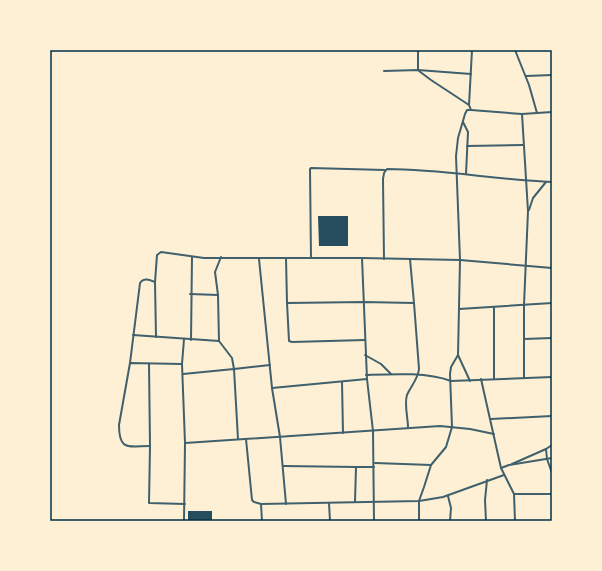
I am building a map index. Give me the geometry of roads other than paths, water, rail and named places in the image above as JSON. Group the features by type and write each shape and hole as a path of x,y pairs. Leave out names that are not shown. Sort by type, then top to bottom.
{"street":[{"path":"418,50 418,70"},
{"path":"471,110 472,50"},
{"path":"515,50 526,76 537,113"},
{"path":"418,70 470,105"},
{"path":"384,71 418,70 471,74"},
{"path":"526,76 552,75"},
{"path":"470,381 458,355 460,260 456,156 458,138 465,114 467,110 522,114 552,112"},
{"path":"522,114 528,211 524,305 524,378"},
{"path":"463,122 468,132 466,174"},
{"path":"467,146 524,145"},
{"path":"312,258 311,168 385,170 405,169 526,181 552,182"},
{"path":"384,259 383,179 385,170"},
{"path":"528,211 533,198 546,182"},
{"path":"156,338 155,282 156,259 158,253 204,258 362,258 460,260 552,268"},
{"path":"191,340 190,294 192,256"},
{"path":"221,257 215,272 218,295 219,341 232,358 238,439"},
{"path":"259,258 272,388 280,437 286,504"},
{"path":"286,258 290,342 365,340"},
{"path":"362,258 366,375 373,430 374,521"},
{"path":"408,427 407,398 418,376 419,369 410,259"},
{"path":"150,446 126,446 121,442 119,436 119,425 130,363 140,283 141,281 147,280 155,282"},
{"path":"190,294 218,295"},
{"path":"287,303 414,303"},
{"path":"459,309 552,303"},
{"path":"494,307 494,379"},
{"path":"133,335 156,338 219,341"},
{"path":"524,339 552,338"},
{"path":"184,339 182,364 185,443 184,521"},
{"path":"365,355 381,364 391,374"},
{"path":"419,521 419,500 431,465 446,447 452,427 450,374 451,367 458,355"},
{"path":"130,363 182,364"},
{"path":"149,364 149,503 185,504"},
{"path":"183,374 234,370 270,365"},
{"path":"366,375 401,374 438,377 451,381 552,377"},
{"path":"272,388 367,379"},
{"path":"481,379 501,468 514,494 516,521"},
{"path":"342,381 343,433"},
{"path":"491,419 552,416"},
{"path":"185,443 343,433 408,427 452,427 494,434"},
{"path":"246,439 252,500 261,504 419,500 448,496 487,480 504,476"},
{"path":"508,466 552,445"},
{"path":"546,449 547,459 552,473"},
{"path":"501,468 552,458"},
{"path":"374,463 431,465"},
{"path":"283,466 374,467"},
{"path":"355,502 356,467"},
{"path":"486,521 487,480"},
{"path":"514,494 552,494"},
{"path":"448,496 450,521"},
{"path":"329,503 330,521"},
{"path":"261,504 262,521"}]}
